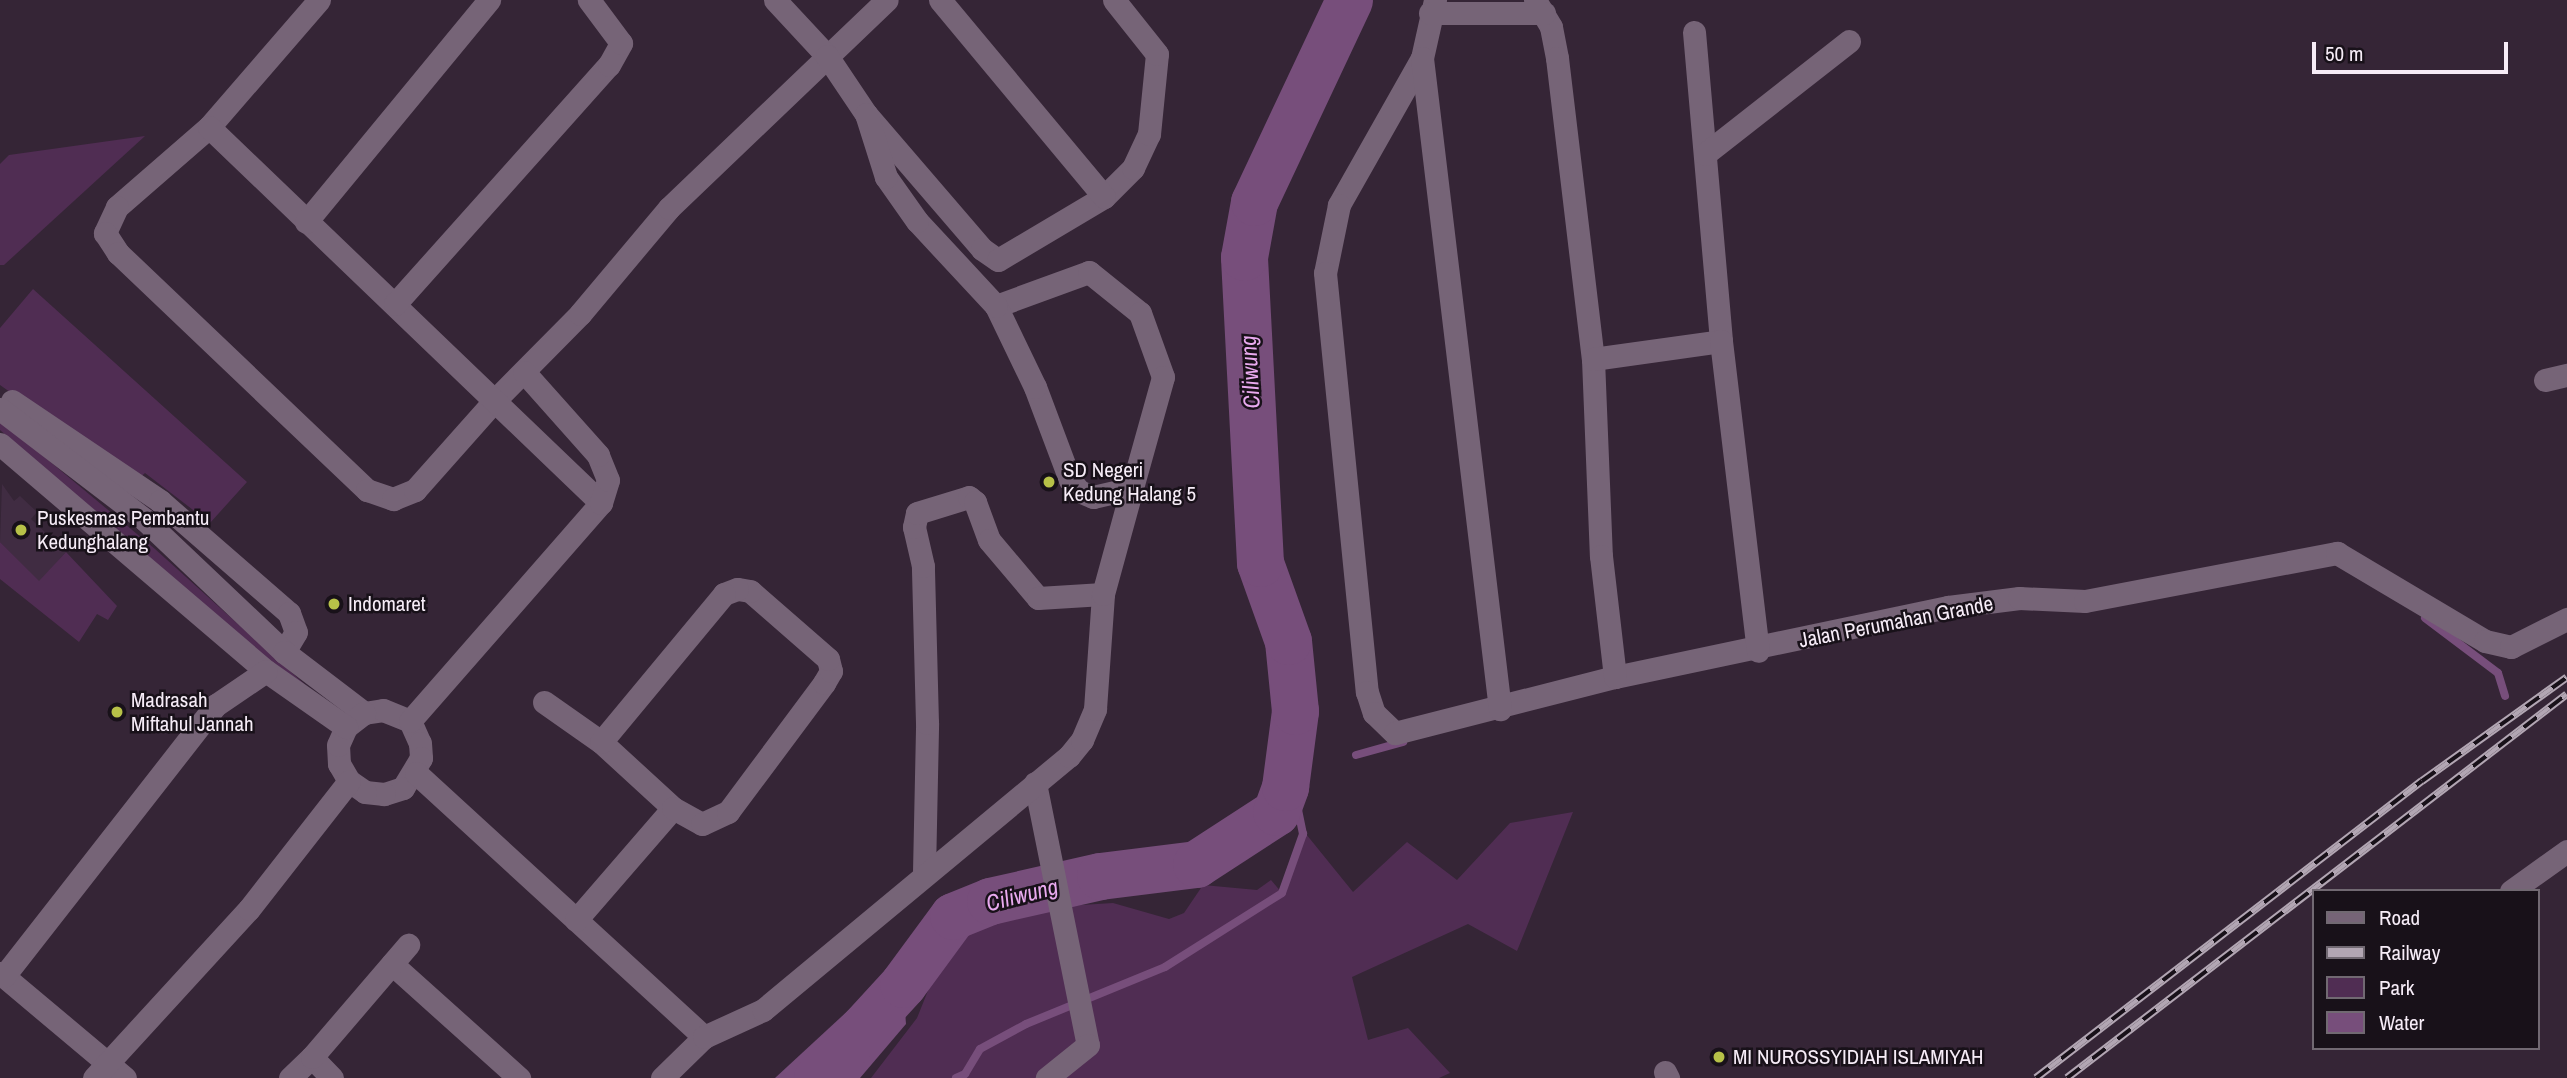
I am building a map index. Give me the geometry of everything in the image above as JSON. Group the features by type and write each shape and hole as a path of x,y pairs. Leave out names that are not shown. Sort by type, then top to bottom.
{"street":[{"path":"319,0 209,127 117,207 105,233 118,253 367,490 393,499 415,490 495,400 580,314 669,208 887,0"},
{"path":"306,222 489,0"},
{"path":"396,304 609,65 621,43 589,0"},
{"path":"775,0 827,56 866,114 982,248 998,260 1104,197 1133,168 1149,134 1157,64 1155,47 1114,0"},
{"path":"940,0 1104,197"},
{"path":"1500,709 1422,58 1432,7 1539,6 1557,58 1593,359 1601,556 1615,677"},
{"path":"1694,32 1721,341 1758,651"},
{"path":"1705,154 1849,41"},
{"name":"Jalan Perumahan Grande","path":"1422,58 1339,205 1325,274 1367,692 1384,727 1395,733 1500,709 1615,677 1758,651 1948,607 2019,598 2085,601 2337,553 2486,641 2511,647 2567,619"},
{"path":"866,114 886,177 917,222 996,306 1035,387 1064,469 1079,491 1093,497 1132,488"},
{"path":"209,127 601,503"},
{"path":"663,1078 704,1037 763,1010 924,872 1069,756 1090,724 1102,594 1163,377 1140,313 1089,272 996,306"},
{"path":"1593,359 1721,341"},
{"path":"410,721 601,503 608,480 598,456 524,372"},
{"path":"0,398 14,402 160,501 289,613 296,632 284,652"},
{"path":"0,409 145,520 355,720"},
{"path":"0,444 266,671 355,720"},
{"path":"924,872 927,723 923,566 914,527 917,513 969,498 975,502 989,540 1038,598 1102,594"},
{"path":"145,520 160,501"},
{"path":"544,702 601,742 673,808 702,824 728,812 831,671 817,646 750,591 737,589 724,594 601,742"},
{"path":"125,1078 100,1071 2,975 216,705 266,671"},
{"path":"383,710 410,721 420,743 416,774 403,788 384,794 365,792 349,781 339,764 338,745 355,720 383,710"},
{"path":"416,774 704,1037"},
{"path":"100,1071 249,909 349,781"},
{"path":"1035,783 1088,1045 1048,1078"},
{"path":"576,920 673,808"},
{"path":"2514,889 2567,851"},
{"path":"290,1078 408,946"},
{"path":"392,964 519,1078"},
{"path":"312,1056 332,1078"}],"shaded area":[{"name":"Puskesmas Pembantu Kedunghalang","path":"2,484 14,501 20,496 37,512 31,519 66,552 39,582 0,542"}],"green space":[{"path":"145,136 4,265 0,265 0,164 9,155"},
{"path":"33,289 247,482 210,523 145,473 136,481 0,385 0,328"},
{"path":"0,420 155,549 321,699 315,703 0,430"},
{"path":"0,542 39,581 66,552 117,606 108,620 97,614 79,642 0,579"},
{"path":"1573,812 1517,951 1468,924 1352,977 1368,1040 1408,1028 1450,1073 1439,1078 871,1078 917,1018 956,921 1017,909 1113,903 1169,919 1184,913 1203,885 1257,890 1271,880 1282,893 1306,834 1353,892 1407,842 1457,880 1510,823"}],"water":[{"path":"879,982 903,984 906,1024 860,1078 775,1078"}],"waterway":[{"name":"Ciliwung","path":"817,1078 903,984 953,916 990,901 1100,876 1196,864 1276,812 1285,787 1295,711 1288,641 1260,563 1244,257 1254,202 1349,0"},
{"path":"2425,618 2498,673 2505,696"},
{"path":"1356,755 1403,742"},
{"name":"Ciliwung","path":"956,1078 965,1074 980,1049 1026,1024 1165,967 1282,893 1303,834 1288,761"}],"railway":[{"path":"2036,1078 2422,781 2567,677"},
{"path":"2313,889 2567,694"},
{"path":"2067,1078 2312,890"}],"place":[{"name":"SD Negeri Kedung Halang 5","path":"1049,482"},
{"name":"Puskesmas Pembantu Kedunghalang","path":"21,530"},
{"name":"Indomaret","path":"334,604"},
{"name":"Madrasah Miftahul Jannah","path":"117,712"},
{"name":"MI NUROSSYIDIAH ISLAMIYAH","path":"1719,1057"}]}
